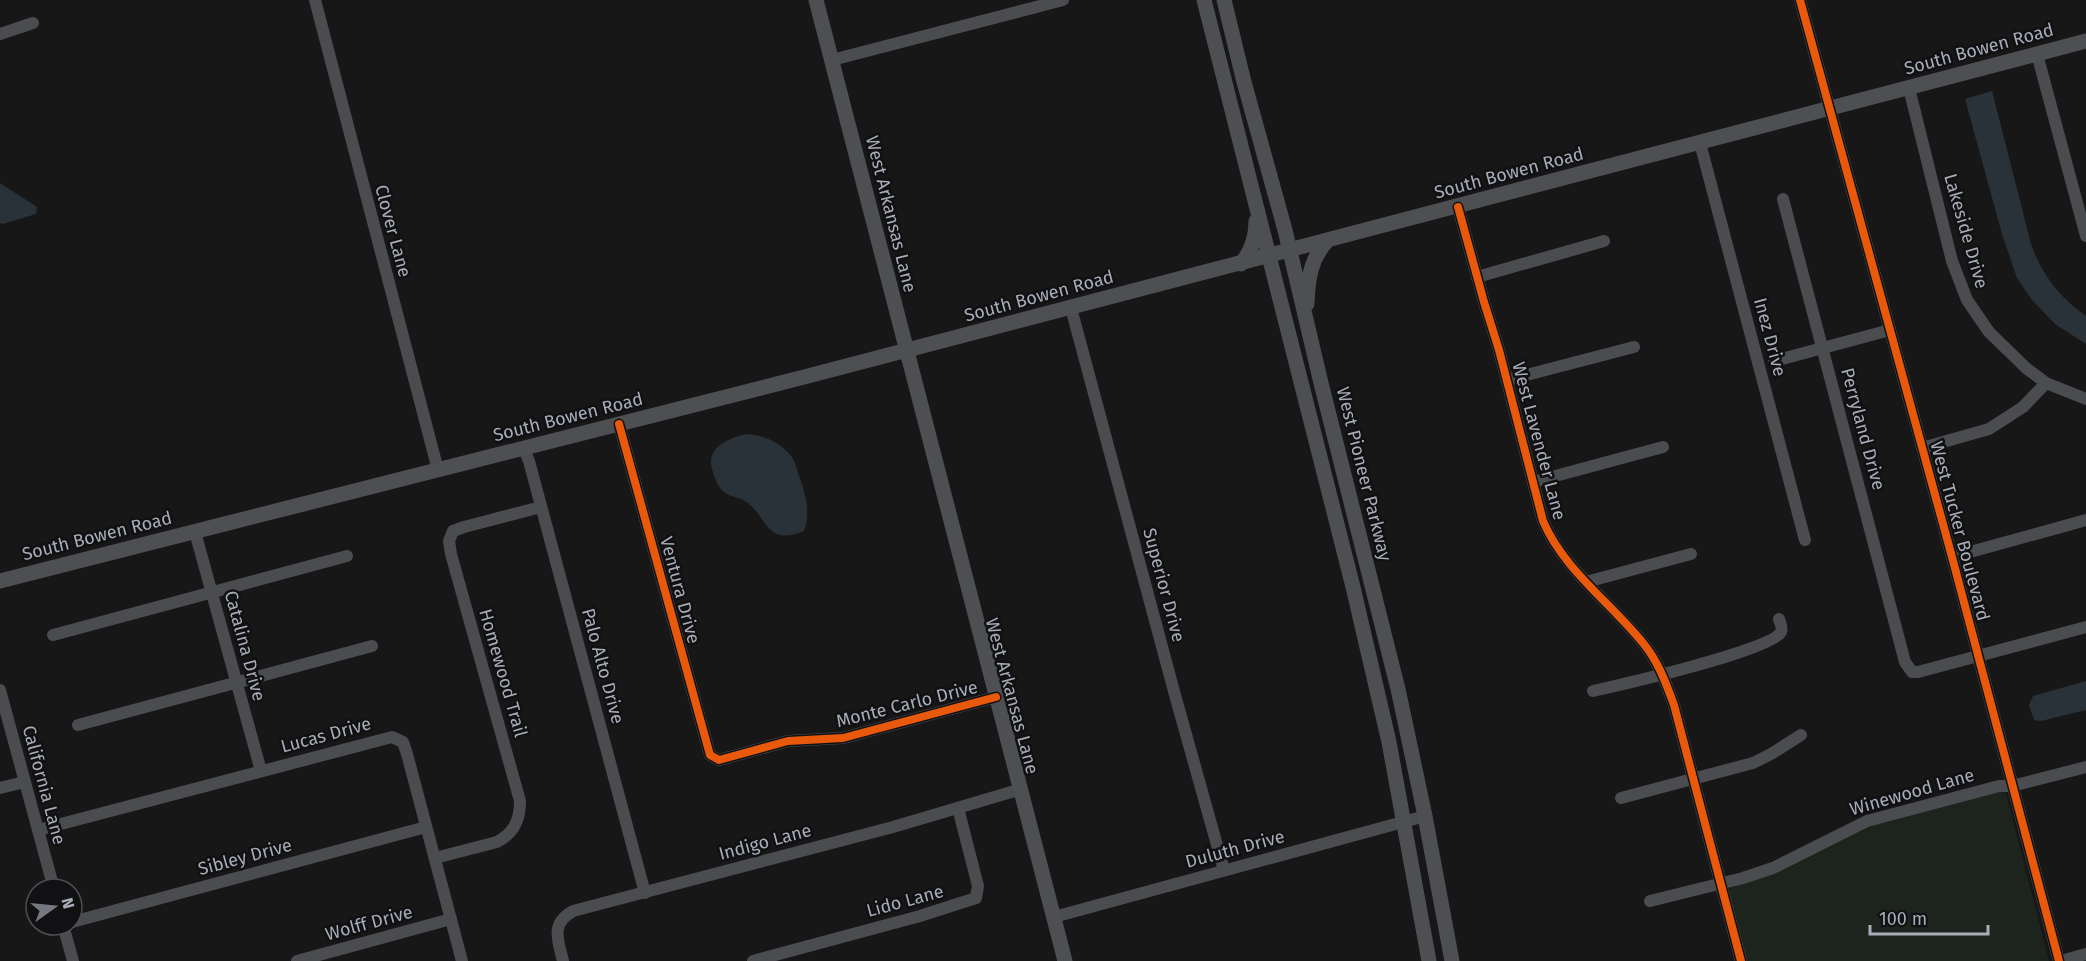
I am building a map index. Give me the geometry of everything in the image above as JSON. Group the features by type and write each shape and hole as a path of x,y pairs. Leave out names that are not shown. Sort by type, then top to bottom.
{"main road":[{"name":"West Arkansas Lane","path":"816,0 1065,961"},
{"path":"1204,0 1353,587 1386,732 1429,961"},
{"name":"West Pioneer Parkway","path":"1224,0 1290,251 1398,689 1452,961"},
{"name":"South Bowen Road","path":"0,581 1071,308 2086,41"},
{"path":"1240,264 1251,248 1256,232 1256,209"},
{"path":"1306,322 1310,269 1314,257 1327,241"},
{"path":"1327,487 1348,486"}],"street":[{"name":"Clover Lane","path":"315,0 438,470"},
{"path":"832,60 1063,0"},
{"name":"West Tucker Boulevard","path":"1800,0 2060,961"},
{"path":"0,34 33,23"},
{"path":"2037,54 2086,236"},
{"name":"Lakeside Drive","path":"1909,88 1952,261 1967,300 1989,332 2026,368 2046,383 2086,399"},
{"name":"Inez Drive","path":"1700,143 1805,540"},
{"name":"Perryland Drive","path":"1784,199 1908,668 1912,672 1918,672 1978,656"},
{"name":"West Lavender Lane","path":"1458,207 1507,380 1543,521 1549,535 1569,564 1643,642 1662,674 1674,705 1741,961"},
{"path":"1477,278 1604,241"},
{"name":"Superior Drive","path":"1071,308 1174,695 1224,870"},
{"path":"1774,361 1890,330"},
{"path":"1507,380 1634,347"},
{"path":"1922,448 1989,429 2023,407 2046,383"},
{"name":"Ventura Drive","path":"620,424 710,755 719,760"},
{"path":"1533,482 1664,447"},
{"name":"Palo Alto Drive","path":"524,449 645,893"},
{"name":"Homewood Trail","path":"435,858 505,838 516,826 520,813 520,801 449,541 453,531 541,507"},
{"path":"1952,557 2086,520"},
{"name":"Catalina Drive","path":"195,532 261,771"},
{"path":"1586,582 1691,554"},
{"path":"53,635 347,556"},
{"path":"1593,691 1734,655 1769,641 1781,633 1779,619"},
{"path":"1978,656 2086,627"},
{"path":"78,725 372,646"},
{"name":"California Lane","path":"0,690 51,877"},
{"name":"Monte Carlo Drive","path":"719,760 788,741 843,738 996,697"},
{"path":"1621,798 1753,763 1801,735"},
{"name":"Lucas Drive","path":"38,830 392,737 402,742 407,754 462,961"},
{"name":"Winewood Lane","path":"1650,901 1721,884 1773,868 1867,821 1999,786 2012,786 2086,767"},
{"path":"0,788 25,782"},
{"name":"Indigo Lane","path":"563,961 556,932 565,916 573,911 958,808 1020,789"},
{"name":"Lido Lane","path":"753,961 920,916 976,898 978,886 958,808"},
{"name":"Duluth Drive","path":"1054,917 1425,816"},
{"name":"Sibley Drive","path":"84,919 426,827"},
{"name":"Wolff Drive","path":"297,961 451,919"},
{"path":"66,937 73,961"},
{"path":"2060,961 2086,954"}],"shaded area":[{"path":"1992,91 2031,244 2040,266 2052,284 2086,316 2086,344 2055,324 2032,300 2017,278 2002,234 1965,99"},
{"path":"0,183 37,207 36,214 0,223"},
{"path":"746,434 759,436 776,443 794,460 806,502 807,516 804,531 791,535 774,532 768,528 753,507 743,500 726,494 718,485 711,464 714,451 725,442"},
{"path":"2086,681 2086,710 2041,721 2034,720 2029,705 2033,696"},
{"path":"1999,791 2006,793 2049,961 1747,961 1728,893 1731,886 1862,828"}],"cycle path":[{"path":"1800,0 1952,557 2059,961"},
{"path":"1458,207 1499,350 1543,521 1563,555 1643,643 1661,672 1674,705 1741,961"},
{"path":"619,424 710,755 719,760 788,741 843,738 996,697"}]}
